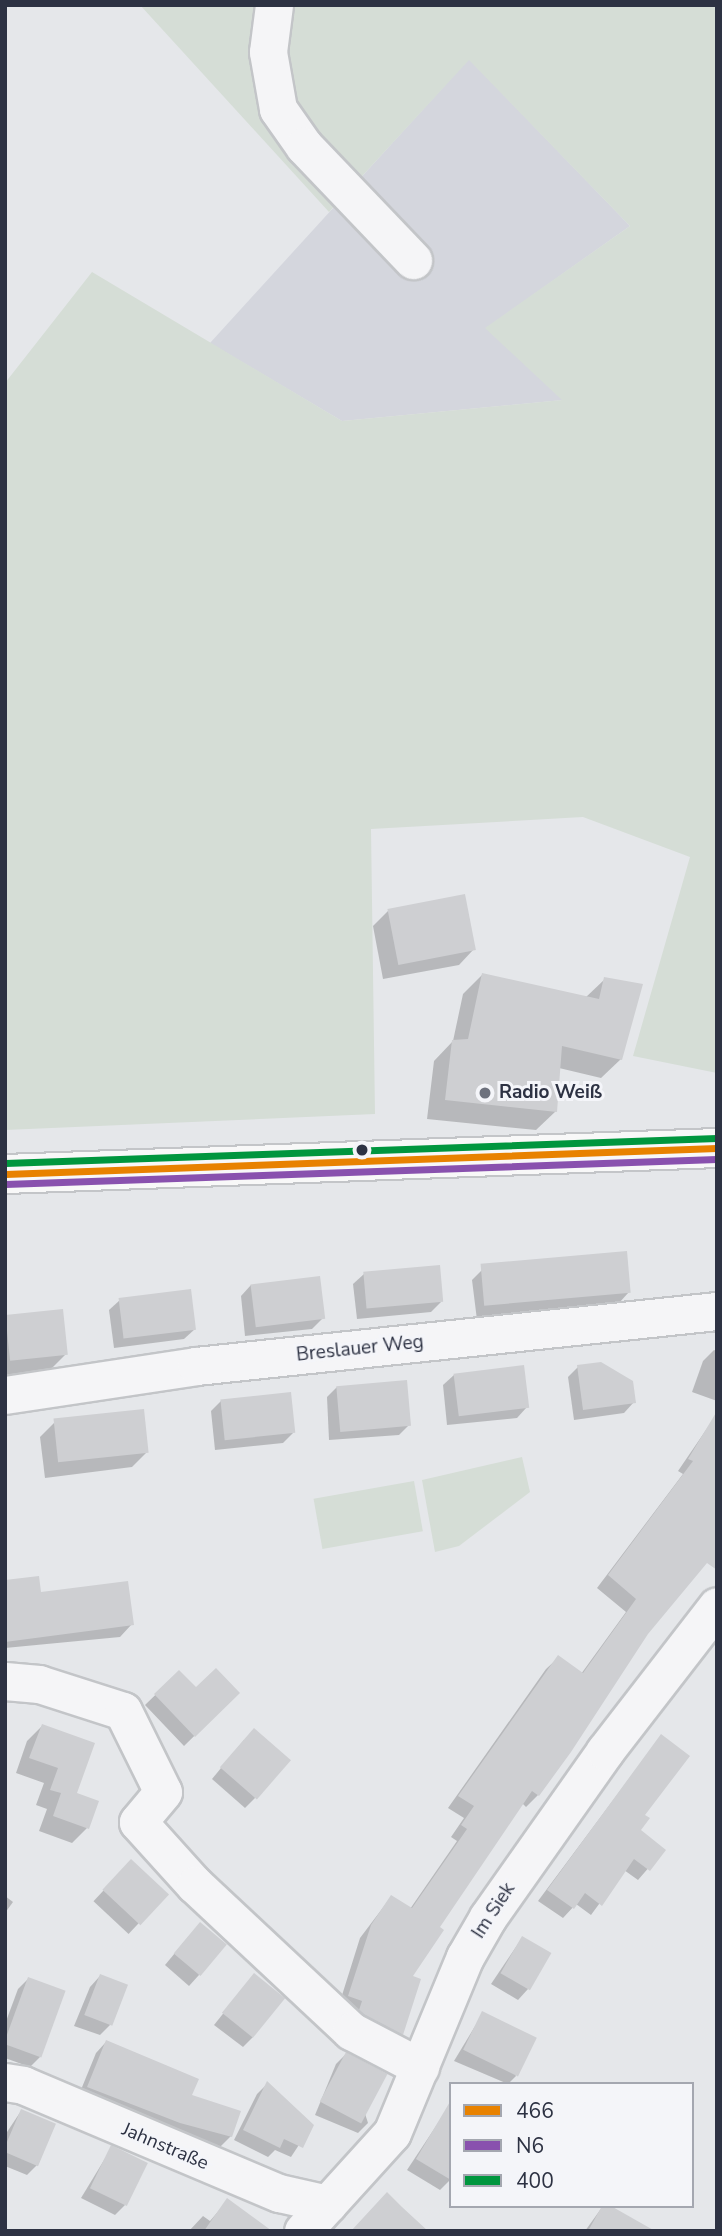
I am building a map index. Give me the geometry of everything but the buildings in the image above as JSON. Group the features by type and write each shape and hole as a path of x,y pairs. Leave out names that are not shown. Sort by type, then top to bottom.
{"main road":[{"path":"5,1174 717,1148"}],"street":[{"path":"274,5 268,52 278,109 304,146 414,260"},
{"name":"Breslauer Weg","path":"5,1395 196,1366 717,1311"},
{"name":"Im Siek","path":"303,2231 392,2133 465,1957 488,1917 605,1751 717,1606"},
{"path":"5,1681 39,1684 123,1711 163,1792 138,1822 195,1885 351,2031 420,2067"},
{"name":"Jahnstraße","path":"5,2082 23,2085 279,2193 328,2204"}],"shaded area":[{"path":"140,5 717,5 717,1073 633,1056 690,857 583,817 371,829 375,1114 5,1130 5,383 92,272 342,421 562,400 485,328 630,226 469,60 329,212"},
{"path":"469,59 630,226 486,328 563,400 342,421 210,343"},
{"path":"522,1457 530,1492 459,1546 435,1552 422,1480"},
{"path":"414,1481 423,1531 322,1549 314,1499"}],"transit line":[{"name":"400","path":"5,1163 717,1138"},
{"name":"466","path":"5,1174 717,1148"},
{"name":"N6","path":"5,1184 717,1159"}],"place":[{"name":"Radio Weiß","path":"485,1093"}]}
